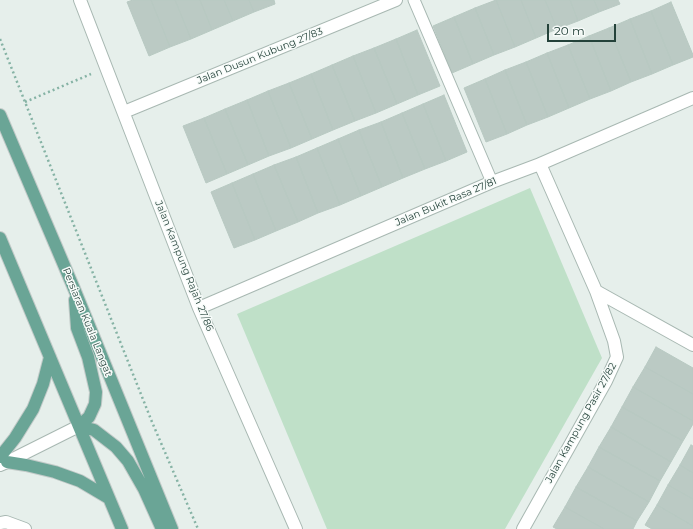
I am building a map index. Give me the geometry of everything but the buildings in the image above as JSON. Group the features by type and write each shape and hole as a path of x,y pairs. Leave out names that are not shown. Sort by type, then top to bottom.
{"main road":[{"name":"Persiaran Kuala Langat","path":"0,115 75,291 172,529"},
{"path":"0,238 122,529"},
{"path":"75,291 76,328 88,357 96,392 95,404 89,417 79,426"},
{"path":"50,357 43,384 33,409 2,461 55,472 80,480 108,497"},
{"path":"79,426 94,430 116,447 128,462 144,489 162,529"}],"street":[{"name":"Jalan Kampung Rajah 27/86","path":"80,0 200,308 296,529"},
{"name":"Jalan Dusun Kubung 27/83","path":"124,112 396,0"},
{"name":"Jalan Bukit Rasa 27/81","path":"200,308 492,182 540,164 693,98"},
{"name":"Jalan Kampung Pasir 27/82","path":"523,529 606,381 617,357 614,340 596,291 540,164"},
{"path":"596,291 693,345"},
{"path":"2,461 79,426"},
{"path":"0,523 6,522 25,529"}],"lane":[{"path":"414,0 492,182"}],"path":[{"path":"0,39 152,422 198,529"},
{"path":"25,102 82,78"}],"green space":[{"path":"530,188 602,358 505,529 327,529 237,314"}]}
